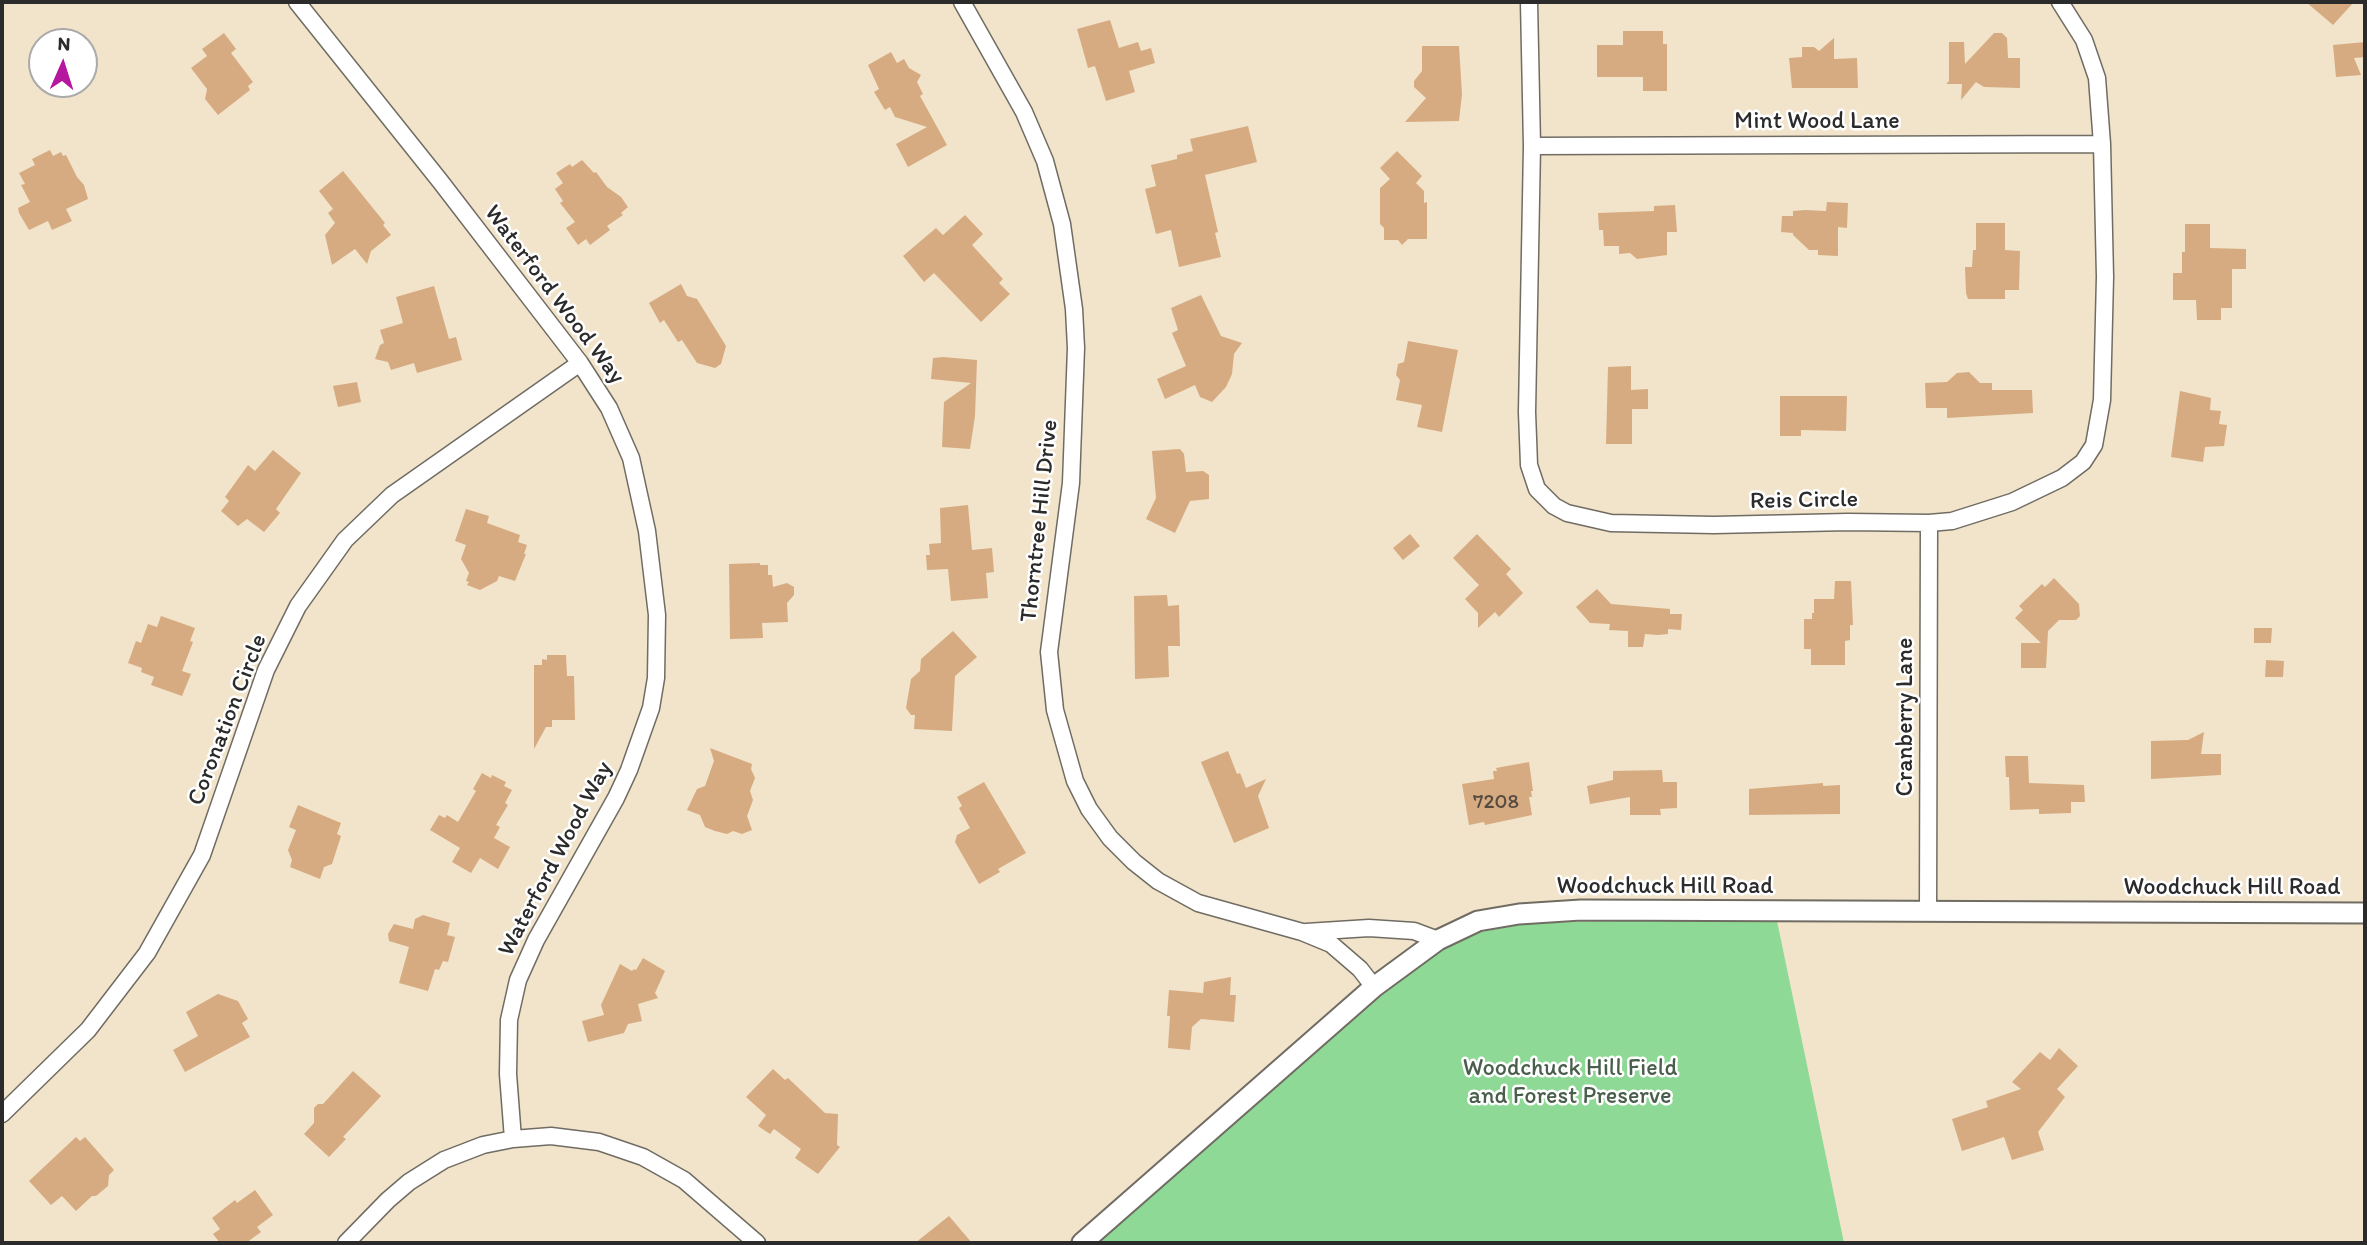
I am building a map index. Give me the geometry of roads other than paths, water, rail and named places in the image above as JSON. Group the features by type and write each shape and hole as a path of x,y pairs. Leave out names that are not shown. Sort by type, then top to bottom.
{"street":[{"name":"Waterford Wood Way","path":"297,2 440,181 580,363 609,408 631,458 647,531 657,615 656,678 651,708 629,770 536,940 518,980 509,1020 513,1139"},
{"name":"Thorntree Hill Drive","path":"962,2 1024,112 1045,162 1062,224 1074,309 1076,361 1070,483 1049,652 1055,710 1075,781 1089,809 1110,838 1158,881 1198,903 1302,932 1331,944 1345,954 1374,987"},
{"name":"Reis Circle","path":"1529,2 1532,146 1528,466 1538,489 1555,506 1567,513 1611,523 1714,526 1952,521 2012,502 2062,478 2083,462 2094,445 2102,400 2105,277 2102,144 2097,78 2084,40 2060,2"},
{"name":"Mint Wood Lane","path":"1532,146 2102,144"},
{"name":"Coronation Circle","path":"2,1114 88,1030 147,953 202,855 266,670 298,606 345,540 392,495 580,363"},
{"name":"Cranberry Lane","path":"1928,911 1929,523"},
{"name":"Woodchuck Hill Road","path":"1082,1243 1374,987 1438,940 1478,921 1519,914 1581,910 2365,913"},
{"name":"Thorntree Hill Drive","path":"1302,932 1373,928 1414,931 1438,940"},
{"path":"346,1243 409,1182 444,1160 483,1144 551,1136 599,1142 643,1157 684,1180 757,1243"}],"park label":[{"name":"Woodchuck Hill Field and Forest Preserve","path":"1570,1083"}]}
